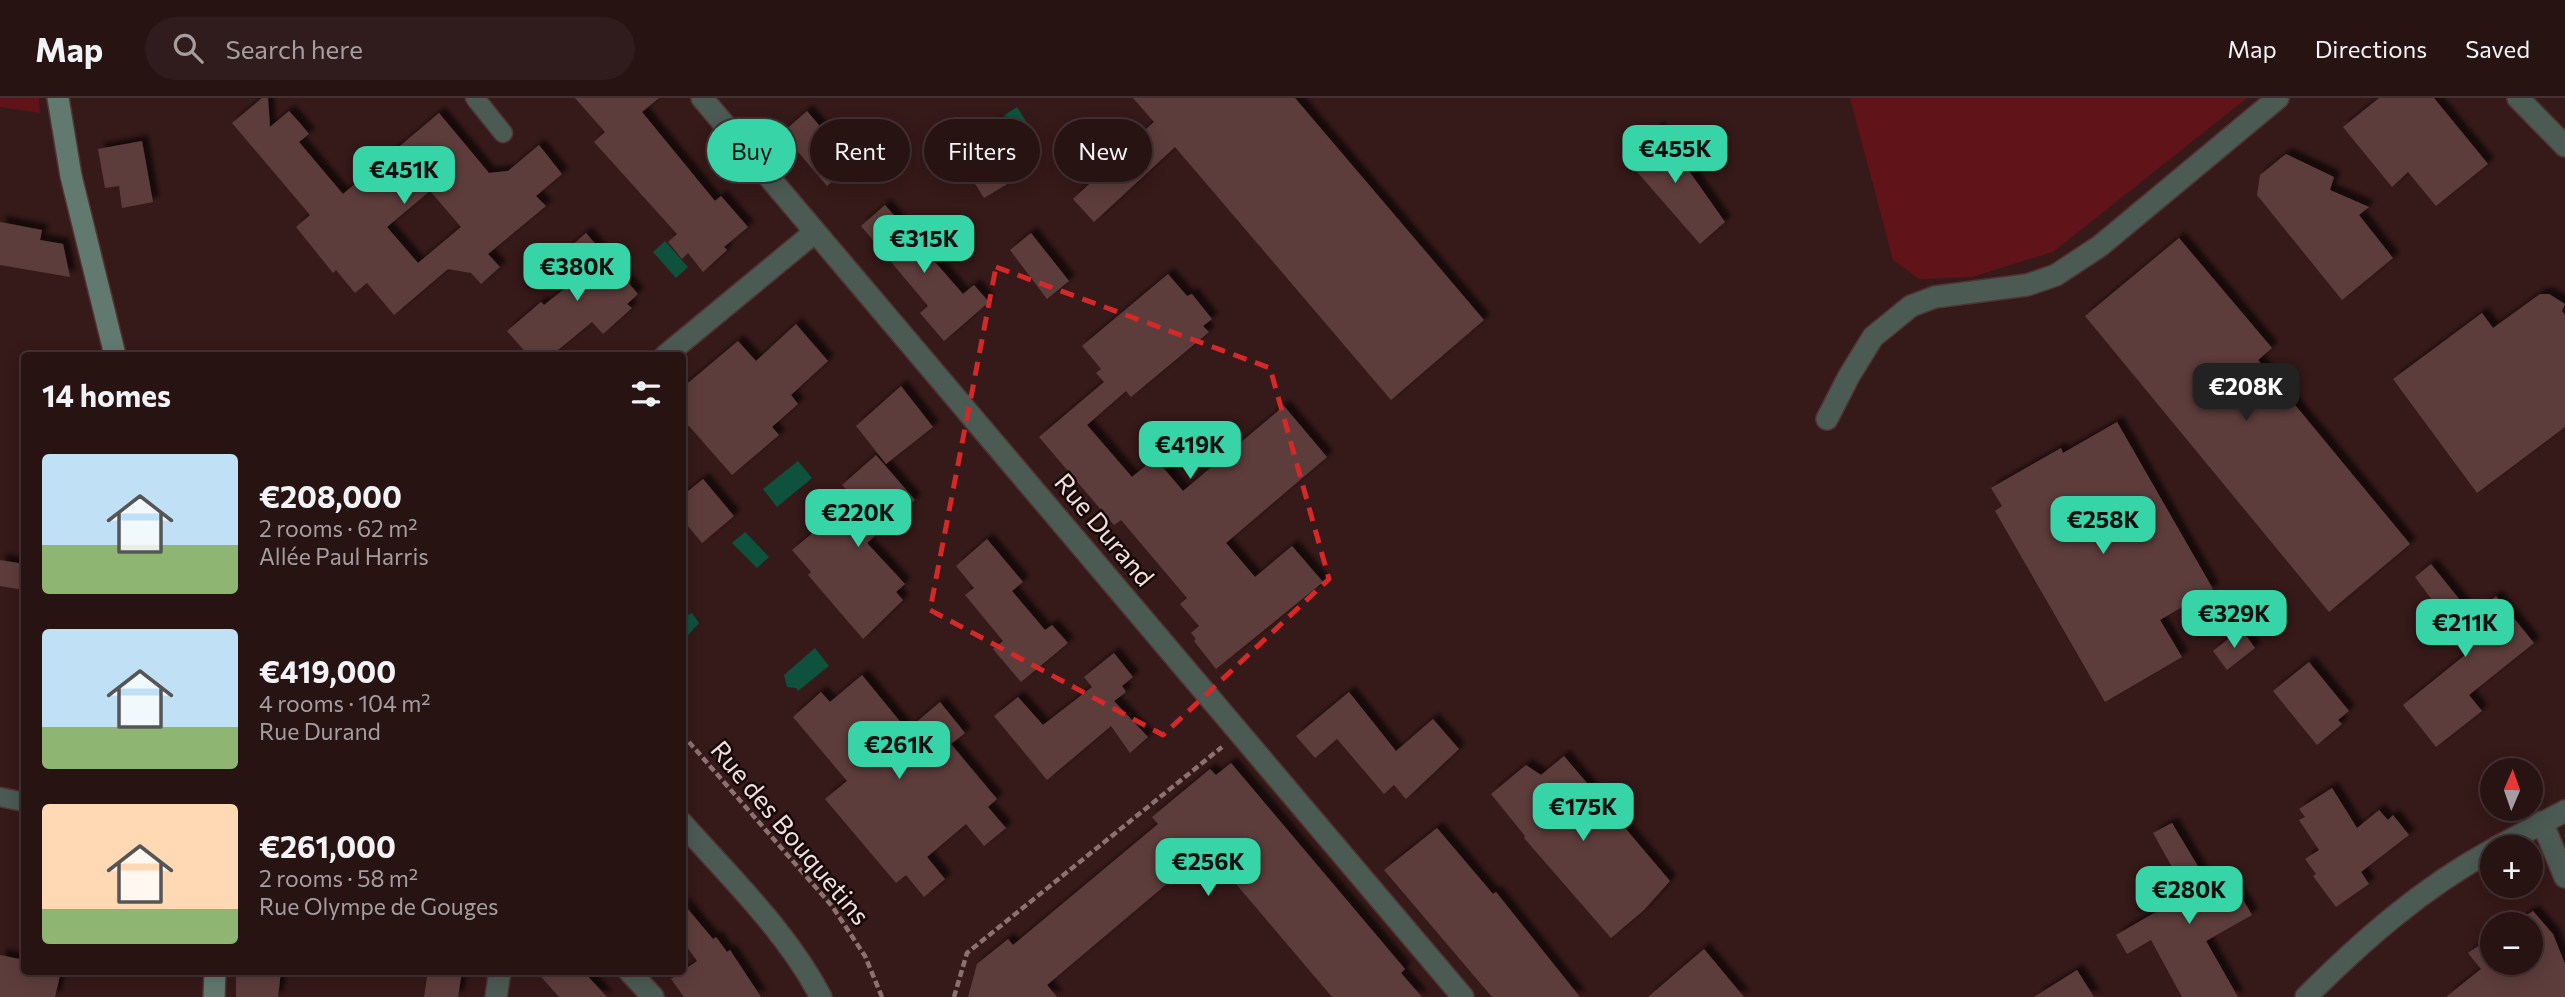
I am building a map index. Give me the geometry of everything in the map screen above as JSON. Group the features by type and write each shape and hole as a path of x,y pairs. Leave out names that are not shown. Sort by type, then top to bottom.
{"street":[{"path":"58,98 71,176 114,352"},
{"name":"Rue Durand","path":"702,98 1463,997"},
{"path":"1827,419 1873,337 1911,306 1935,297 2028,285 2056,275 2100,246 2278,98"},
{"path":"2520,99 2565,146"},
{"path":"670,352 814,232"},
{"path":"2519,835 2565,811"},
{"path":"2542,822 2565,877"},
{"path":"686,828 785,940 804,965 821,997"},
{"path":"2305,997 2353,951 2422,894 2480,858"},
{"path":"215,975 215,997"},
{"path":"496,997 499,975"},
{"path":"633,975 653,997"}],"lane":[{"path":"475,98 503,132"},
{"path":"0,797 21,801"}],"path":[{"path":"954,997 967,953 1239,732"},
{"name":"Rue des Bouquetins","path":"686,739 832,906 865,956 882,997"}],"highlighted area":[{"path":"996,267 1270,368 1329,579 1163,735 930,610"}],"shaded area":[{"path":"0,98 39,98 40,113 0,107"},
{"path":"1850,98 2247,98 2053,252 1972,277 1919,279 1893,260"},
{"path":"1017,107 1025,119 1005,119 1003,116"},
{"path":"665,241 688,267 676,278 653,252"},
{"path":"798,461 812,478 777,507 763,489"},
{"path":"745,532 769,557 757,568 732,543"},
{"path":"692,613 699,623 686,638 686,616"},
{"path":"815,648 829,666 798,691 796,688 787,687 784,675"}],"building":[{"path":"262,98 268,98 270,127 289,111 309,134 299,142 343,194 439,113 489,173 508,171 539,145 562,174 536,196 546,206 488,254 500,267 481,284 471,273 448,269 394,315 367,283 355,293 336,270 333,273 296,227 310,215 232,123","holes":["430,191 461,227 418,263 387,227"]},
{"path":"575,98 659,98 642,112 715,201 721,196 748,227 724,247 727,250 703,272 688,253 682,259 668,242 677,234 594,142 605,132"},
{"path":"1133,98 1295,98 1484,320 1391,400 1175,147 1152,168 1154,122"},
{"path":"2379,98 2434,98 2488,164 2436,206 2408,172 2392,187 2343,127"},
{"path":"807,111 814,119 810,119 810,166 796,149 796,121"},
{"path":"1658,127 1725,222 1700,244 1624,157"},
{"path":"142,141 153,202 122,208 119,186 105,188 98,149"},
{"path":"2286,154 2334,177 2330,190 2369,207 2359,215 2393,258 2342,300 2257,195 2260,175"},
{"path":"974,182 1010,182 984,198"},
{"path":"1091,182 1137,182 1094,222 1073,199"},
{"path":"885,205 963,294 974,285 989,302 944,341 920,313 928,306 861,226"},
{"path":"0,222 42,230 40,240 63,244 70,277 0,265"},
{"path":"586,233 638,294 627,304 632,308 603,334 592,322 556,352 525,352 507,331 541,302 544,305 583,274 562,254"},
{"path":"1031,233 1069,281 1047,299 1010,250"},
{"path":"2179,238 2272,348 2258,360 2410,544 2329,612 2085,316"},
{"path":"1168,274 1187,296 1192,294 1212,319 1203,326 1209,332 1131,397 1126,391 1087,425 1132,477 1155,458 1183,491 1284,406 1327,457 1226,543 1255,577 1292,546 1323,582 1216,669 1194,641 1196,639 1191,633 1199,626 1180,604 1187,598 1121,520 1114,525 1039,437 1104,382 1096,373 1101,369 1082,346"},
{"path":"2540,294 2549,294 2565,304 2562,311 2565,315 2565,427 2477,493 2393,379 2482,313 2493,328"},
{"path":"796,324 828,361 791,395 798,404 772,427 779,435 732,475 689,426 686,426 686,385 738,341 756,361"},
{"path":"901,386 933,427 886,464 856,426"},
{"path":"2117,422 2213,589 2160,620 2182,657 2105,702 1995,511 2002,506 1991,488 2061,448 2063,453"},
{"path":"876,455 915,500 867,543 905,584 896,592 903,600 863,639 808,575 811,572 792,550 855,498 842,485"},
{"path":"703,479 734,516 702,543 686,524 686,493"},
{"path":"987,539 1023,582 1012,591 1045,630 1052,625 1068,643 1021,682 993,649 1003,641 965,595 974,588 956,566"},
{"path":"0,560 21,564 21,590 0,586"},
{"path":"2431,564 2472,615 2496,596 2534,643 2469,695 2482,711 2436,747 2403,705 2470,651 2415,577"},
{"path":"2241,629 2255,648 2227,670 2213,651"},
{"path":"1114,653 1133,677 1122,686 1126,692 1114,701 1148,737 1130,753 1111,726 1047,780 994,716 1018,697 1043,725 1092,687 1084,677"},
{"path":"2309,662 2349,711 2338,720 2342,724 2317,745 2273,691"},
{"path":"862,675 907,730 940,702 965,733 951,744 997,799 988,807 1006,828 984,846 966,824 927,857 945,879 924,897 906,875 896,883 825,799 847,781 793,717 821,692 830,702"},
{"path":"1349,692 1396,751 1433,719 1459,749 1406,799 1394,785 1384,794 1337,739 1315,758 1296,736"},
{"path":"1564,756 1670,881 1644,910 1611,938 1524,838 1491,794 1526,765 1541,775"},
{"path":"1231,763 1405,969 1401,973 1422,997 1332,997 1207,850 1047,985 1057,997 968,997 977,964 1008,939 1013,945 1158,824 1152,817 1210,769 1216,775"},
{"path":"2332,788 2357,828 2379,810 2388,820 2393,815 2409,835 2361,872 2369,884 2336,907 2313,876 2316,874 2305,859 2319,850 2299,820 2305,817 2299,809"},
{"path":"2172,823 2217,898 2236,888 2252,915 2206,941 2238,997 2182,997 2151,940 2127,954 2116,935 2187,894 2153,833"},
{"path":"1437,828 1493,894 1496,892 1580,997 1492,997 1384,870"},
{"path":"686,907 713,939 716,937 727,952 730,950 761,997 684,997 671,979 677,975 686,975 686,969 697,961 686,946"},
{"path":"2543,922 2553,934 2565,964 2565,997 2446,997 2480,970 2480,975 2543,975"},
{"path":"2480,945 2480,968 2468,953"},
{"path":"1704,949 1744,997 1648,997"},
{"path":"0,955 21,959 21,975 60,975 55,997 0,997"},
{"path":"2077,970 2094,997 2034,997"},
{"path":"236,975 281,975 278,997 236,997"},
{"path":"427,975 461,975 458,997 424,997"},
{"path":"540,975 587,975 607,997 559,997"}]}
